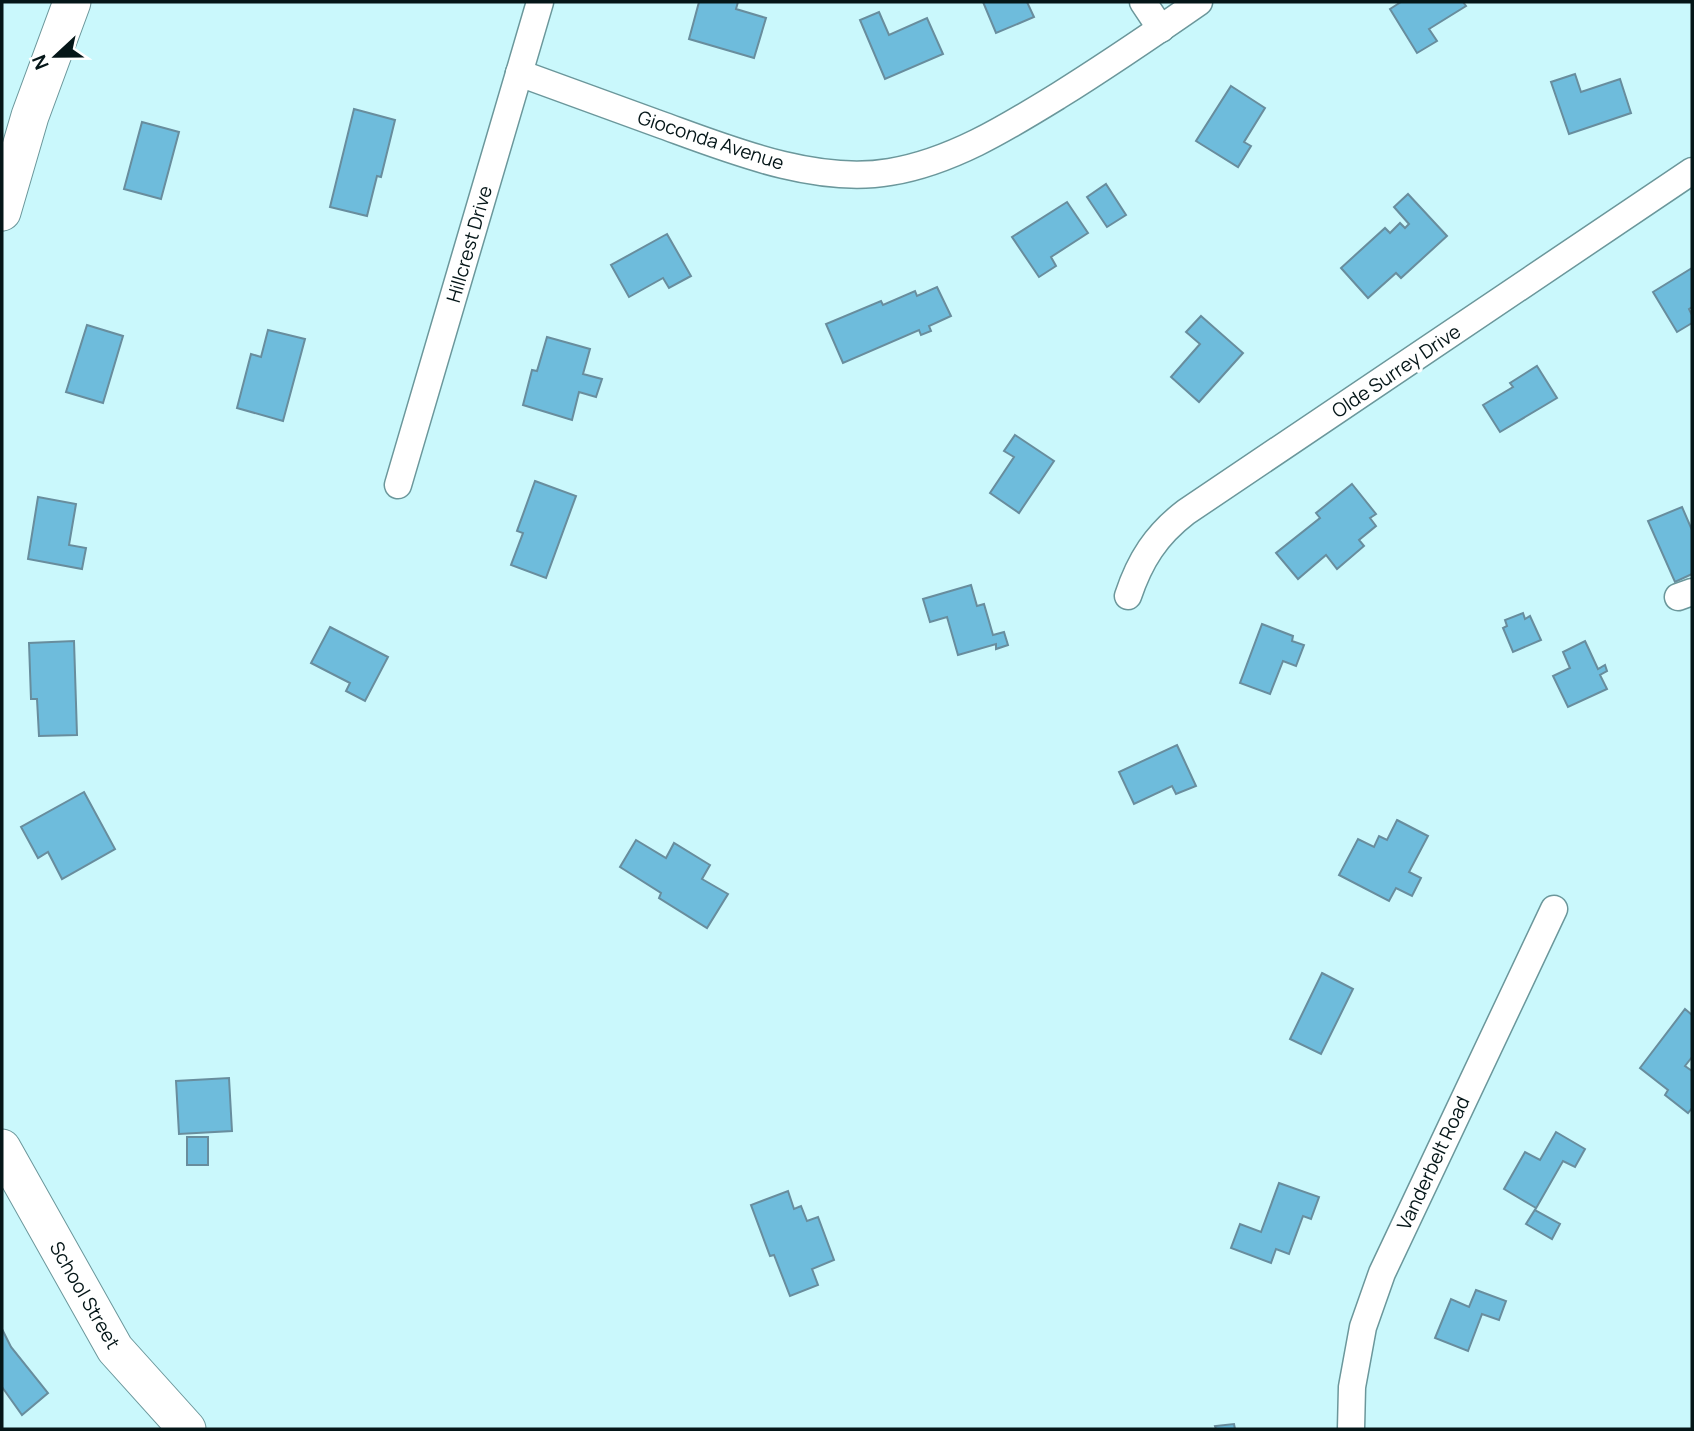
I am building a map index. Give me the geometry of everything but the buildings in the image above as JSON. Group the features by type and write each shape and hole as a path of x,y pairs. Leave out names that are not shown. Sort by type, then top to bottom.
{"street":[{"path":"2,212 30,116 72,2"},
{"name":"Hillcrest Drive","path":"398,485 540,2"},
{"path":"1143,2 1161,29"},
{"name":"Gioconda Avenue","path":"519,73 725,148 765,159 805,169 850,174 888,173 946,157 1021,119 1199,2"},
{"name":"Olde Surrey Drive","path":"1128,596 1144,556 1157,537 1186,512 1692,171"},
{"name":"Vanderbelt Road","path":"1351,1429 1352,1387 1363,1327 1382,1273 1554,909"},
{"name":"School Street","path":"2,1147 115,1349 187,1429"}]}
